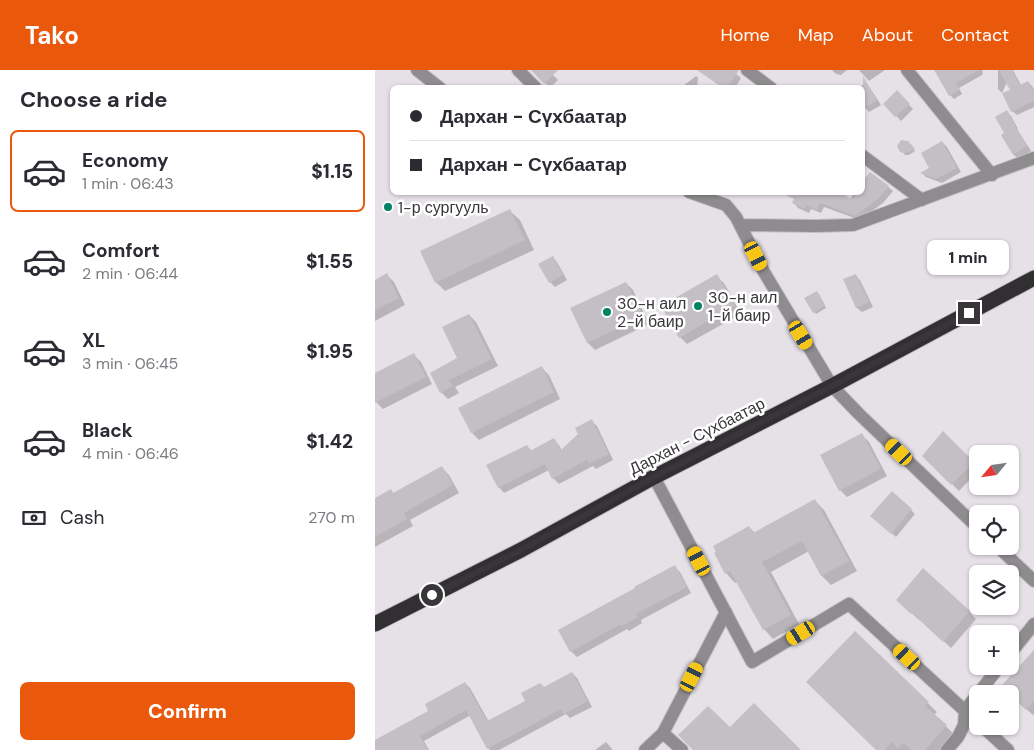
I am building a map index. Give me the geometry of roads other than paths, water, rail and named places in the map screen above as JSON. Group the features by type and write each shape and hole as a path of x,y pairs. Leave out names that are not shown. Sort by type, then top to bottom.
{"highway":[{"name":"Дархан - Сүхбаатар","path":"375,624 521,550 654,477 832,386 1034,278"}],"street":[{"path":"417,70 435,85"},
{"path":"518,70 533,85"},
{"path":"747,70 767,85"},
{"path":"907,70 992,175"},
{"path":"865,157 922,200"},
{"path":"740,225 853,225 1034,158"},
{"path":"698,195 727,205 736,217 764,272 832,386 969,519"},
{"path":"654,477 752,662 849,604 969,714"},
{"path":"1007,555 1034,581"},
{"path":"645,750 663,732 726,612"},
{"path":"1019,643 1034,624"},
{"path":"947,750 964,725 965,710 993,675"},
{"path":"663,732 682,750"},
{"path":"992,735 1008,750"}],"place":[{"name":"1-р сургууль","path":"388,207"},
{"name":"30-н аил 1-й баир","path":"698,306"},
{"name":"30-н аил 2-й баир","path":"607,312"}]}
